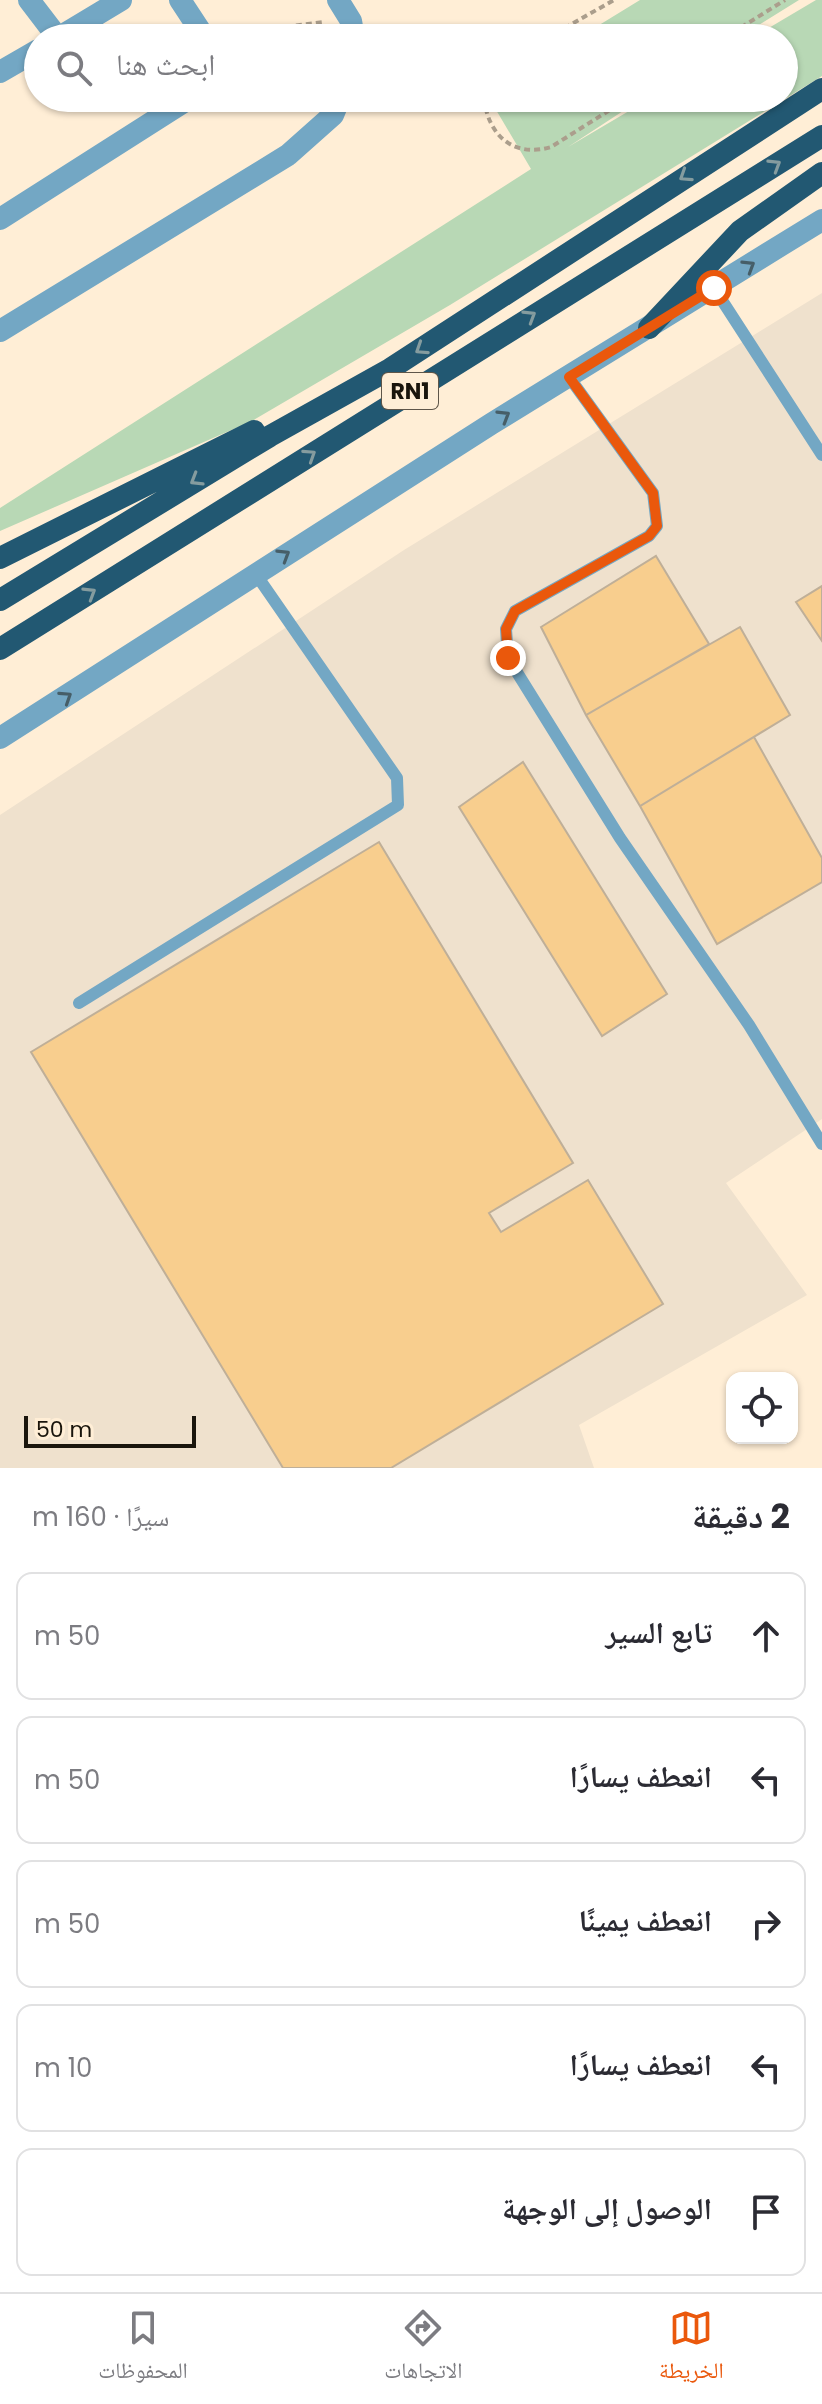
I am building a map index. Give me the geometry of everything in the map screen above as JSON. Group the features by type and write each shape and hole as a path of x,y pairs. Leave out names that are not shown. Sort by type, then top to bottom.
{"highway":[{"name":"RN1","path":"798,105 822,89"},
{"name":"RN1","path":"0,600 270,436 390,369 787,112"},
{"name":"RN1","path":"0,649 822,136"},
{"path":"649,328 740,231 822,173"},
{"path":"0,558 167,473 390,369"}],"street":[{"path":"29,0 47,24"},
{"path":"81,24 121,0"},
{"path":"180,0 196,24"},
{"path":"338,0 350,24"},
{"path":"0,72 24,58"},
{"path":"0,219 168,112"},
{"path":"0,331 288,155 315,134 334,112"},
{"path":"0,738 255,573 822,220"}],"lane":[{"path":"714,288 822,455"},
{"path":"569,377 653,493 657,526 649,536 515,611 506,629 508,658 620,838 749,1025 822,1144"},
{"path":"79,1003 398,805 397,778 255,573"}],"path":[{"path":"572,24 614,0"},
{"path":"746,24 785,0"},
{"path":"486,112 507,143 520,151 551,147 607,112"}],"shaded area":[{"path":"822,293 822,1119 726,1183 807,1295 579,1425 594,1468 0,1468 0,815 404,550"}],"green space":[{"path":"640,0 799,0 760,24 601,24"},
{"path":"816,0 822,0 822,76 798,91 798,24 776,24"},
{"path":"497,112 622,112 568,147 627,112 764,112 450,305 252,421 0,531 0,508 531,169"}],"building":[{"path":"656,556 709,644 586,715 541,627"},
{"path":"822,586 822,641 796,602"},
{"path":"740,627 790,715 640,806 586,715"},
{"path":"754,737 822,858 822,882 717,944 640,806"},
{"path":"523,762 667,994 602,1036 459,807"},
{"path":"379,842 573,1163 489,1213 501,1232 588,1180 663,1304 391,1468 283,1468 31,1052"}],"route":[{"path":"508,658 504,643 506,629 515,611 649,536 657,526 653,493 569,377 714,288"}]}
